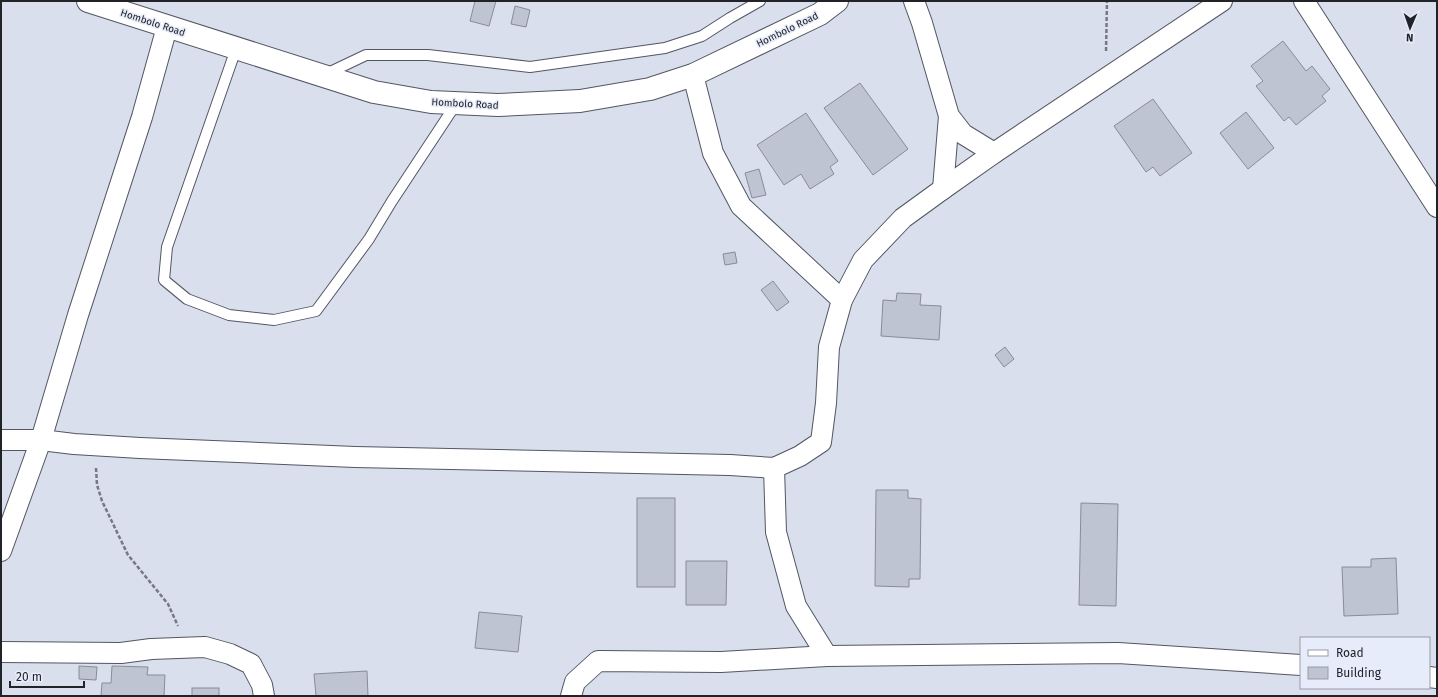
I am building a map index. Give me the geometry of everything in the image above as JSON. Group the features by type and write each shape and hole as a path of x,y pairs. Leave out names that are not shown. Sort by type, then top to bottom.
{"street":[{"name":"Hombolo Road","path":"88,1 374,92 431,102 498,105 580,101 650,89 693,75 820,14 837,1"},
{"path":"914,1 949,116 963,134 994,153"},
{"path":"1,440 41,440 140,448 355,457 730,465 774,468 800,456 821,442 826,403 829,347 842,300 863,260 903,218 994,153 1222,1"},
{"path":"1304,1 1437,207"},
{"path":"1,551 41,440 80,308 142,117 167,27"},
{"path":"693,75 713,153 741,206 842,300"},
{"path":"943,189 949,116"},
{"path":"774,468 776,532 796,606 827,656"},
{"path":"1,652 121,653 151,649 205,646 230,654 250,664 262,685 264,696"},
{"path":"571,696 575,682 598,662 721,662 827,656 1118,653 1300,665"}],"lane":[{"path":"322,76 366,55 428,55 530,67 665,48 702,36 760,1"},
{"path":"236,49 167,247 164,280 187,300 229,315 274,320 316,310 369,239 392,201 456,104"}],"path":[{"path":"1107,1 1106,50 1110,77"},
{"path":"96,444 97,485 102,501 128,555 168,604 188,646"}],"building":[{"path":"475,1 496,1 489,26 470,21"},
{"path":"515,6 530,10 526,27 511,24"},
{"path":"1283,41 1306,71 1312,66 1330,89 1322,96 1326,101 1296,125 1289,117 1284,121 1256,86 1263,81 1251,66"},
{"path":"860,83 908,149 873,175 824,108"},
{"path":"1153,99 1192,153 1160,176 1153,167 1146,172 1114,126"},
{"path":"1246,112 1274,148 1248,169 1220,133"},
{"path":"806,113 838,161 830,167 834,174 810,189 801,174 784,185 757,145"},
{"path":"759,169 766,195 752,198 745,173"},
{"path":"735,252 737,263 725,265 723,254"},
{"path":"773,281 789,302 777,311 761,290"},
{"path":"897,293 921,294 920,305 941,306 939,340 881,336 883,300 896,301"},
{"path":"1005,347 1014,359 1004,367 995,355"},
{"path":"876,490 908,490 908,498 921,499 920,579 909,579 909,587 875,586"},
{"path":"637,498 675,498 675,587 637,587"},
{"path":"1081,503 1118,504 1116,606 1079,605"},
{"path":"1396,558 1398,614 1344,616 1342,567 1371,567 1371,559"},
{"path":"686,561 727,561 726,605 686,605"},
{"path":"479,612 522,616 518,652 475,648"},
{"path":"79,666 97,667 96,680 79,679"},
{"path":"112,666 148,667 147,675 165,675 164,696 101,696 102,683 111,683"},
{"path":"367,671 368,696 316,696 314,674"},
{"path":"192,688 219,688 219,696 192,696"}]}
